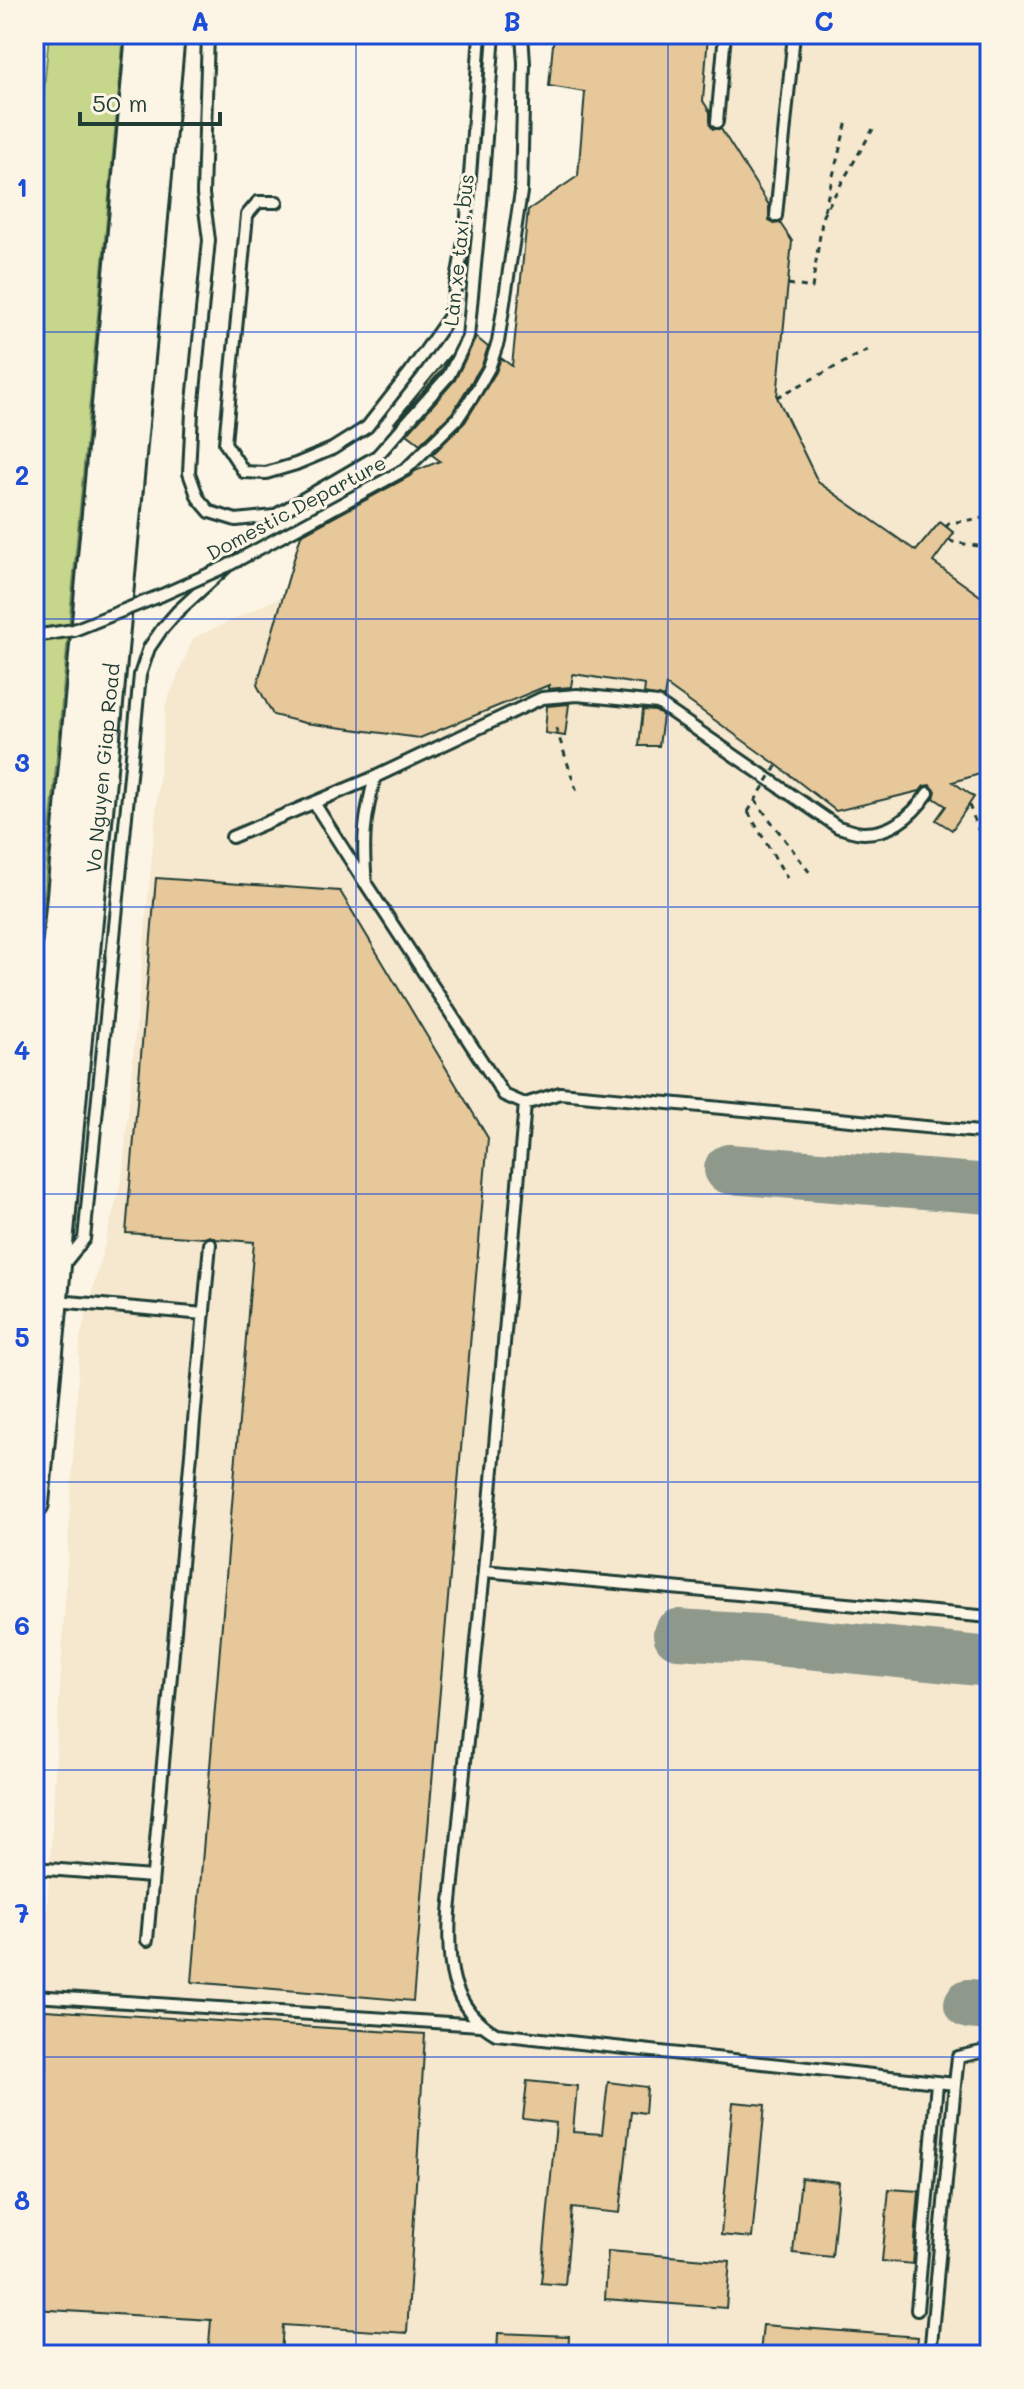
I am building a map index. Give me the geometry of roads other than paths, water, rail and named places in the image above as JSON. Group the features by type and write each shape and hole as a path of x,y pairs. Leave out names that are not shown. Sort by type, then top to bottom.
{"highway":[{"name":"Vo Nguyen Giap Road","path":"44,1282 47,1158 75,934 165,35"}],"main road":[{"name":"Vo Nguyen Giap Road","path":"34,1503 48,1345 44,1282"},
{"path":"34,1373 48,1345"}],"lane":[{"name":"Làn xe taxi, bus","path":"208,34 203,194 209,240 189,473 198,498 210,512 236,520 274,516 377,456 449,375 468,337 494,34"},
{"path":"277,202 258,202 247,215 225,443 244,472 266,473 296,464 332,449 367,427 450,316 466,231 480,34"},
{"name":"Domestic Departure","path":"34,636 74,630 227,566 406,469 458,418 489,368 498,342 521,192 522,34"},
{"path":"717,122 725,34"},
{"path":"776,216 794,34"},
{"path":"44,1282 84,1239 140,675 149,648 162,629 227,566"},
{"path":"232,837 375,777 542,698 577,695 658,703 838,827 863,834 890,829 915,811 928,793"},
{"path":"366,884 362,847 365,814 375,777"},
{"path":"314,803 504,1095 525,1104 560,1093 990,1133"},
{"path":"525,1104 448,1947 452,1977 465,2006 480,2025 496,2034 955,2084"},
{"path":"147,1940 210,1244"},
{"path":"44,1282 204,1314"},
{"path":"484,1571 990,1617"},
{"path":"34,1868 152,1877"},
{"path":"34,1996 480,2025"},
{"path":"930,2355 958,2057 990,2050"},
{"path":"34,2109 39,2054"},
{"path":"917,2310 937,2083"}]}
